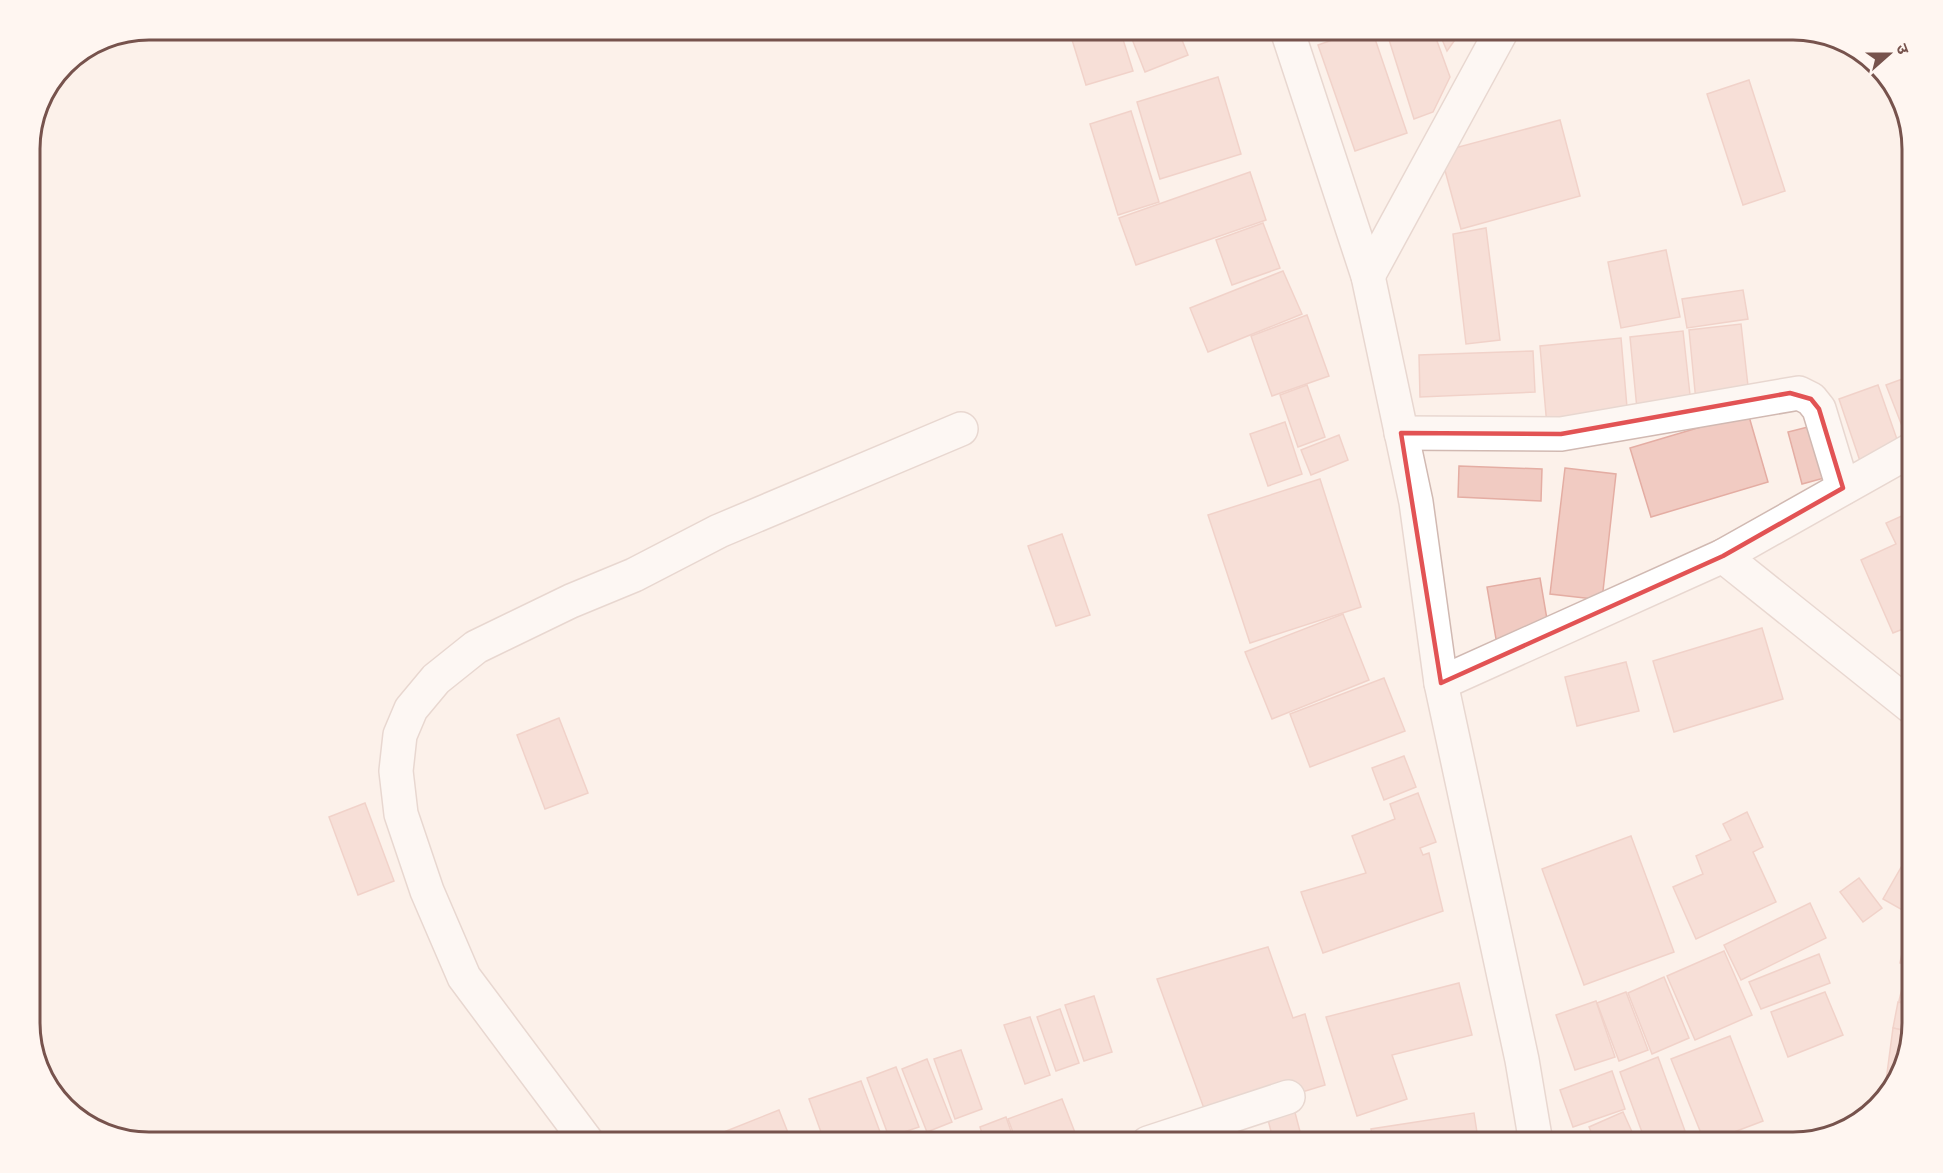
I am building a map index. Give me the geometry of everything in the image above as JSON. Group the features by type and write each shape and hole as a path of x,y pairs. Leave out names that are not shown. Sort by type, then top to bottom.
{"street":[{"path":"1290,40 1368,276 1416,502 1441,683 1522,1060 1534,1132"},
{"path":"1368,276 1497,40"},
{"path":"1401,433 1561,434 1799,393 1811,399 1819,409 1843,488"},
{"path":"580,1132 464,977 427,891 401,814 396,771 400,735 411,709 436,678 476,647 634,575 719,531 961,429"},
{"path":"1441,683 1723,556 1902,455"},
{"path":"1723,556 1902,699"},
{"path":"1181,1132 1288,1097"}],"highlighted area":[{"path":"1790,393 1811,399 1819,409 1843,488 1723,556 1441,683 1401,433 1561,434"}],"building":[{"path":"1072,40 1123,40 1133,71 1086,85"},
{"path":"1132,40 1182,40 1188,55 1145,72"},
{"path":"1332,40 1375,40 1407,133 1355,151 1318,45"},
{"path":"1389,40 1437,40 1450,77 1433,112 1414,119"},
{"path":"1442,40 1455,40 1447,51"},
{"path":"1218,77 1241,154 1160,179 1137,102"},
{"path":"1749,80 1785,191 1743,205 1707,94"},
{"path":"1131,111 1159,202 1118,215 1090,124"},
{"path":"1560,120 1580,196 1461,229 1440,152"},
{"path":"1250,172 1266,220 1136,265 1119,218"},
{"path":"1263,223 1280,268 1232,285 1216,240"},
{"path":"1486,228 1500,340 1466,344 1453,234"},
{"path":"1666,250 1680,317 1621,328 1608,262"},
{"path":"1283,271 1302,314 1208,352 1190,308"},
{"path":"1743,290 1748,319 1687,328 1682,299"},
{"path":"1307,315 1329,376 1272,396 1251,336"},
{"path":"1741,324 1749,395 1696,401 1689,330"},
{"path":"1683,331 1691,404 1637,409 1630,337"},
{"path":"1621,338 1628,419 1547,426 1540,346"},
{"path":"1533,351 1535,392 1420,397 1419,355"},
{"path":"1902,379 1902,426 1886,385"},
{"path":"1307,385 1325,437 1298,447 1280,395"},
{"path":"1878,385 1900,448 1860,461 1839,399"},
{"path":"1748,413 1768,482 1651,517 1630,448"},
{"path":"1285,422 1302,474 1268,486 1250,434"},
{"path":"1820,424 1835,475 1802,484 1788,432"},
{"path":"1339,435 1348,460 1311,475 1301,450"},
{"path":"1459,466 1542,469 1541,501 1458,497"},
{"path":"1565,468 1616,474 1602,600 1550,594"},
{"path":"1320,479 1361,607 1250,643 1208,515"},
{"path":"1902,516 1902,629 1893,633 1861,560 1896,544 1886,523"},
{"path":"1062,534 1090,615 1056,626 1028,546"},
{"path":"1540,578 1549,631 1496,639 1487,587"},
{"path":"1343,614 1369,680 1272,719 1245,652"},
{"path":"1762,628 1783,699 1674,732 1653,661"},
{"path":"1626,662 1639,711 1577,726 1565,677"},
{"path":"1384,678 1405,731 1310,767 1290,714"},
{"path":"559,718 588,793 545,809 517,735"},
{"path":"1404,756 1416,787 1384,800 1372,768"},
{"path":"1418,793 1436,842 1420,848 1423,855 1429,853 1443,911 1323,953 1301,892 1366,873 1352,836 1395,819 1390,804"},
{"path":"365,803 394,881 358,895 329,817"},
{"path":"1747,812 1763,847 1753,852 1776,902 1696,939 1673,887 1703,874 1696,856 1731,840 1723,824"},
{"path":"1631,836 1674,952 1584,985 1542,869"},
{"path":"1902,866 1902,910 1883,899"},
{"path":"1859,878 1882,908 1863,922 1840,892"},
{"path":"1810,903 1826,938 1741,980 1724,945"},
{"path":"1268,947 1293,1018 1305,1014 1325,1085 1276,1100 1206,1114 1157,979"},
{"path":"1724,951 1752,1015 1695,1040 1667,976"},
{"path":"1819,954 1830,983 1761,1009 1749,982"},
{"path":"1664,977 1689,1038 1652,1054 1628,993"},
{"path":"1459,983 1472,1035 1392,1055 1407,1099 1357,1116 1326,1017"},
{"path":"1626,992 1648,1050 1619,1061 1597,1003"},
{"path":"1825,992 1843,1035 1788,1057 1771,1012"},
{"path":"1094,996 1112,1052 1084,1061 1065,1005"},
{"path":"1596,1001 1615,1057 1575,1070 1556,1015"},
{"path":"1898,1002 1902,1003 1902,1030 1893,1028"},
{"path":"1060,1009 1079,1063 1056,1071 1037,1017"},
{"path":"1030,1017 1050,1075 1025,1084 1004,1025"},
{"path":"1893,1028 1902,1030 1902,1038 1899,1052 1886,1081"},
{"path":"1730,1036 1763,1121 1734,1132 1701,1132 1671,1059"},
{"path":"961,1050 982,1109 955,1119 934,1059"},
{"path":"1658,1057 1685,1131 1642,1132 1620,1072"},
{"path":"927,1059 952,1122 927,1132 902,1069"},
{"path":"896,1067 919,1127 904,1132 887,1132 867,1078"},
{"path":"1612,1071 1625,1109 1573,1127 1560,1090"},
{"path":"861,1081 880,1132 821,1132 809,1099"},
{"path":"1062,1099 1075,1132 1013,1132 1008,1119"},
{"path":"1293,1105 1300,1132 1271,1132 1266,1112"},
{"path":"779,1110 788,1132 724,1132"},
{"path":"1623,1112 1632,1132 1591,1132 1589,1127"},
{"path":"1474,1113 1477,1132 1371,1132 1371,1129"},
{"path":"1006,1117 1011,1132 982,1132 980,1127"}]}
